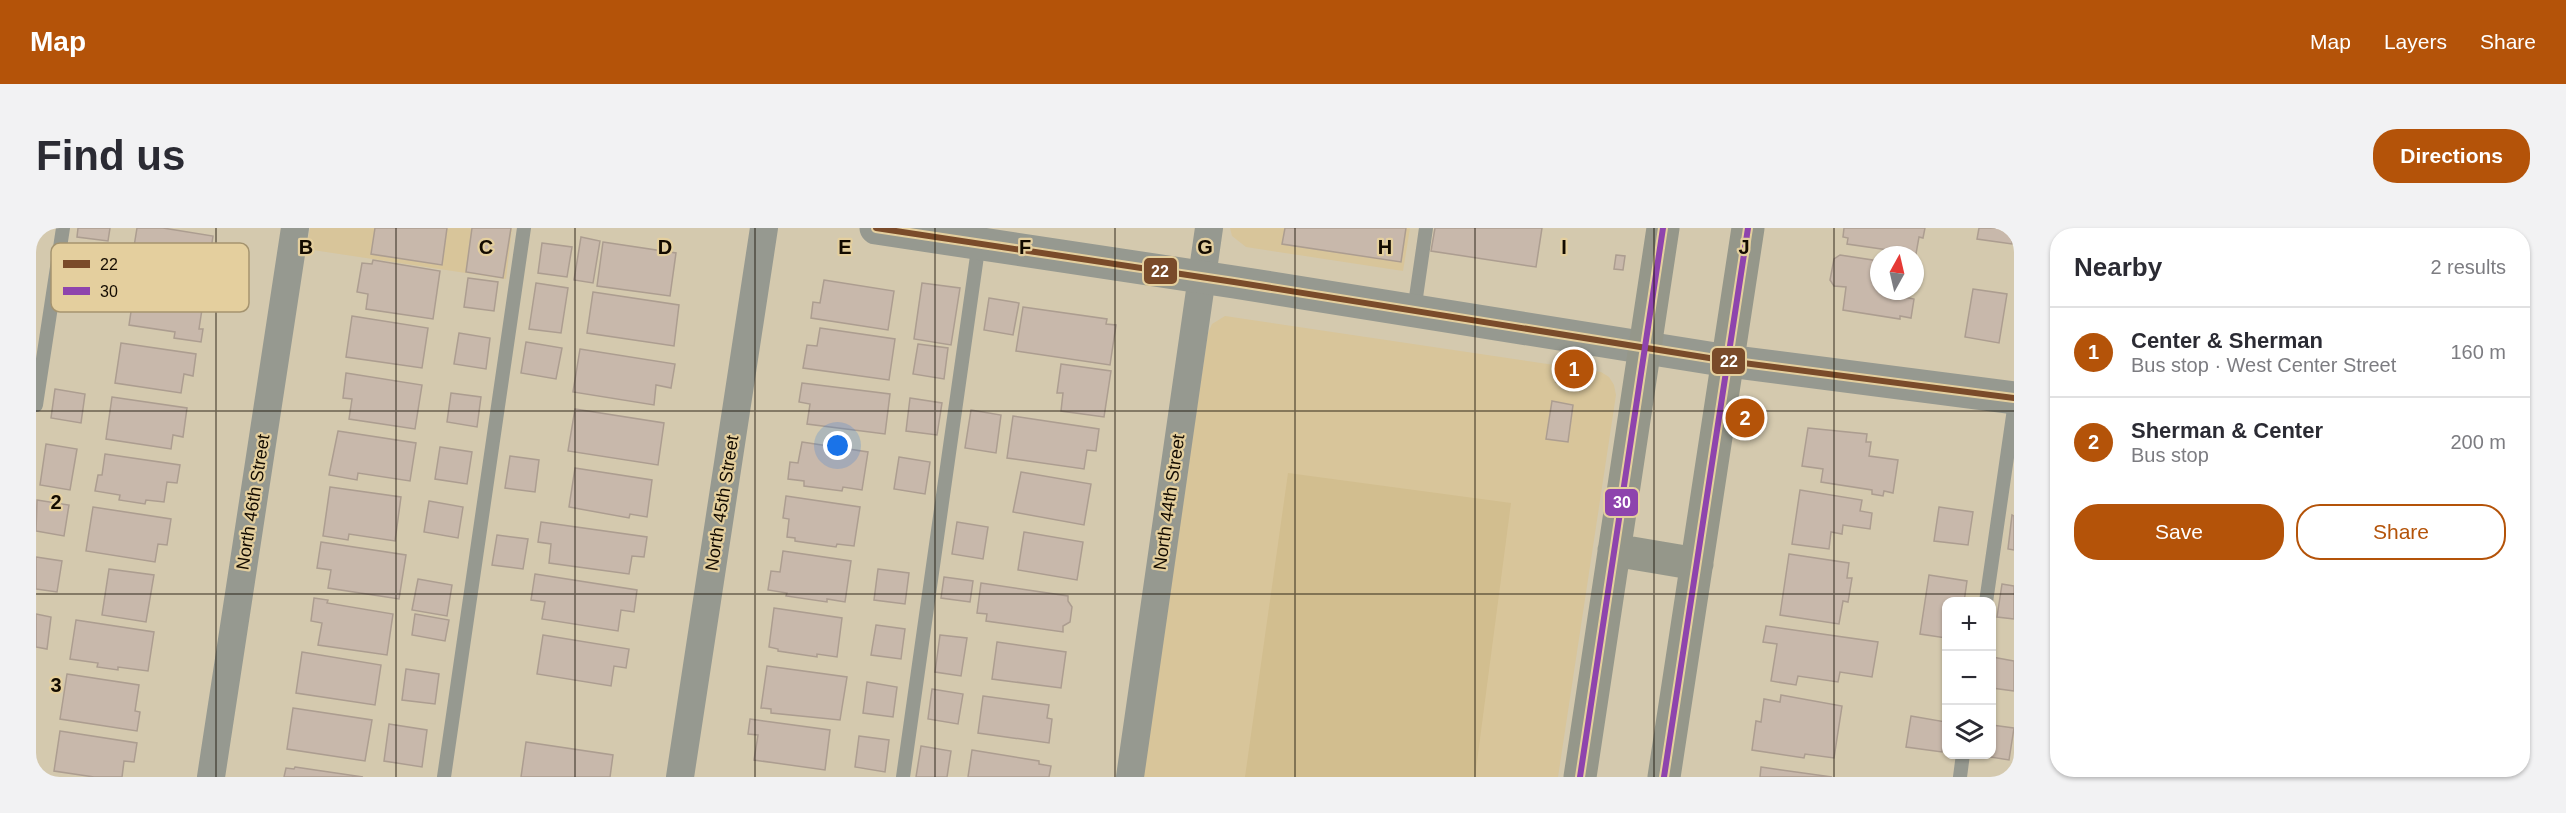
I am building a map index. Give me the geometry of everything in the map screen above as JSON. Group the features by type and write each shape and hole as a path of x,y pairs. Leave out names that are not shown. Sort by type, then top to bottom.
{"main road":[{"path":"1580,777 1663,228"},
{"path":"1664,777 1748,228"},
{"path":"1614,550 1696,564"}],"street":[{"name":"North 46th Street","path":"211,777 295,228"},
{"name":"North 45th Street","path":"680,777 764,228"},
{"path":"876,228 980,236 1201,277 1728,361 2014,398"},
{"name":"North 44th Street","path":"1130,777 1209,228"}],"lane":[{"path":"61,243 63,228"},
{"path":"444,777 524,228"},
{"path":"1414,311 1426,228"},
{"path":"903,777 980,236"},
{"path":"36,405 51,307"},
{"path":"1987,597 2014,409"},
{"path":"1960,777 1962,759"}],"shaded area":[{"path":"310,228 512,228 506,279 306,249"},
{"path":"1230,228 1410,228 1403,271 1246,247 1232,236"},
{"path":"1225,316 1601,372 1609,377 1616,395 1558,777 1143,777 1208,333 1212,324"},
{"path":"1288,473 1511,503 1475,777 1245,777"}],"building":[{"path":"78,228 110,228 108,241 77,237"},
{"path":"137,228 163,228 213,236 212,243 135,243"},
{"path":"375,228 447,228 442,265 371,254"},
{"path":"472,228 511,228 503,278 466,272"},
{"path":"1285,228 1406,228 1401,262 1282,244"},
{"path":"1435,228 1542,228 1536,267 1431,251"},
{"path":"1844,228 1925,228 1923,238 1919,237 1917,246 1870,247 1847,244 1848,238 1843,237"},
{"path":"1979,228 2014,228 2012,244 1977,239"},
{"path":"581,237 600,241 593,283 574,280"},
{"path":"603,242 676,253 670,296 597,286"},
{"path":"542,243 572,247 567,277 538,273"},
{"path":"1616,255 1625,256 1623,270 1614,269"},
{"path":"1840,255 1870,260 1870,300 1914,300 1911,318 1900,316 1900,319 1843,310 1846,287 1834,286 1830,280 1834,259"},
{"path":"373,260 440,271 433,319 366,309 368,294 357,292 362,263 372,264"},
{"path":"468,278 498,282 494,311 464,307"},
{"path":"824,280 894,291 888,330 811,318 813,302 820,303"},
{"path":"536,283 568,288 561,333 529,329"},
{"path":"922,283 960,288 951,345 914,339"},
{"path":"1973,289 2007,294 1999,343 1965,337"},
{"path":"593,292 679,305 674,346 587,333"},
{"path":"989,298 1019,303 1013,335 984,330"},
{"path":"1023,307 1107,319 1106,324 1116,325 1110,365 1016,351"},
{"path":"131,312 202,312 199,329 203,329 201,342 174,338 175,332 129,325"},
{"path":"352,316 428,328 422,368 346,357"},
{"path":"820,328 895,339 889,380 803,368 807,345 817,346"},
{"path":"459,333 490,338 486,369 454,364"},
{"path":"526,342 562,348 556,379 521,373"},
{"path":"121,343 196,354 193,376 184,374 181,393 115,383"},
{"path":"918,344 948,348 944,379 913,374"},
{"path":"580,349 675,364 671,388 656,385 654,405 573,392"},
{"path":"1061,364 1111,371 1104,417 1061,411 1063,393 1057,393"},
{"path":"346,373 422,385 415,429 349,419 352,399 343,398"},
{"path":"1557,375 1571,377 1570,384 1556,382"},
{"path":"802,383 890,394 885,434 807,424 810,404 799,402"},
{"path":"55,389 85,394 81,423 51,418"},
{"path":"451,393 481,397 477,427 447,422"},
{"path":"112,397 187,408 183,437 173,435 171,449 106,439"},
{"path":"910,398 942,403 937,435 906,431"},
{"path":"1552,401 1573,405 1568,442 1546,439"},
{"path":"575,409 664,423 658,465 568,451"},
{"path":"971,410 1001,415 996,453 965,448"},
{"path":"1013,416 1099,429 1096,451 1087,450 1084,469 1007,458"},
{"path":"1808,428 1867,434 1866,442 1871,442 1869,456 1898,460 1893,493 1884,491 1883,496 1872,494 1872,490 1821,482 1823,469 1802,466"},
{"path":"338,431 416,443 410,481 358,473 357,480 329,475"},
{"path":"802,442 868,452 862,490 843,487 842,491 804,486 804,481 788,479 790,462 798,463"},
{"path":"46,444 77,449 70,490 40,485"},
{"path":"440,447 472,452 467,484 435,479"},
{"path":"105,454 180,465 177,483 167,482 164,502 146,500 145,504 119,500 120,495 95,491 98,475 102,475"},
{"path":"510,456 539,460 535,492 505,488"},
{"path":"899,457 930,462 925,494 894,489"},
{"path":"575,468 652,480 647,517 630,514 629,518 569,507"},
{"path":"1021,472 1091,484 1084,525 1013,512"},
{"path":"330,487 401,497 395,541 349,534 348,540 323,536"},
{"path":"1800,490 1862,500 1860,511 1872,513 1870,529 1843,525 1842,534 1831,532 1829,549 1792,544"},
{"path":"786,496 860,507 854,546 837,544 836,547 795,541 795,538 787,537 789,519 783,518"},
{"path":"37,500 69,505 64,536 36,531"},
{"path":"429,501 463,507 458,538 424,532"},
{"path":"93,507 171,519 167,545 158,544 155,562 86,551"},
{"path":"1939,507 1973,512 1968,545 1934,541"},
{"path":"2012,515 2014,516 2014,550 2008,549"},
{"path":"541,522 647,537 644,557 632,556 629,574 549,563 551,544 538,542"},
{"path":"957,522 988,527 983,559 952,554"},
{"path":"1024,532 1083,542 1077,580 1018,570"},
{"path":"497,535 528,539 523,569 492,565"},
{"path":"321,542 406,555 399,599 328,588 331,570 317,568"},
{"path":"783,551 851,561 845,602 827,599 827,602 786,596 787,593 768,590 771,571 780,572"},
{"path":"1789,554 1849,563 1847,578 1852,578 1848,602 1843,601 1839,624 1780,615"},
{"path":"36,557 62,561 57,592 36,589"},
{"path":"109,569 154,575 146,622 102,615"},
{"path":"878,569 909,573 905,604 874,600"},
{"path":"535,574 637,590 634,612 621,610 618,631 542,619 545,602 531,600"},
{"path":"1929,575 1967,581 1965,597 1942,597 1942,637 1920,634"},
{"path":"944,577 973,581 970,602 941,598"},
{"path":"418,579 452,585 447,616 412,610"},
{"path":"981,583 1068,596 1072,607 1070,622 1063,626 1063,632 986,621 987,614 977,613"},
{"path":"2002,584 2014,586 2014,619 1997,617"},
{"path":"314,598 328,600 327,603 393,614 387,655 318,645 322,623 311,621"},
{"path":"774,608 842,618 837,657 817,654 817,657 778,651 778,649 769,647"},
{"path":"36,614 51,617 47,649 36,647"},
{"path":"415,614 449,620 445,641 412,635"},
{"path":"76,620 154,632 148,671 97,667 98,663 70,659"},
{"path":"876,625 905,629 901,659 871,655"},
{"path":"1766,626 1878,642 1872,677 1840,672 1838,682 1798,676 1796,685 1771,681 1777,644 1763,642"},
{"path":"543,635 629,649 626,668 614,666 611,686 537,674"},
{"path":"940,635 967,638 961,676 935,672"},
{"path":"997,642 1066,652 1061,688 992,679"},
{"path":"302,652 381,665 375,705 296,693"},
{"path":"1996,658 2014,661 2014,691 1996,689"},
{"path":"767,666 847,677 840,720 771,713 771,709 761,708"},
{"path":"406,669 439,674 435,704 402,700"},
{"path":"67,674 139,685 135,711 140,712 137,731 60,719"},
{"path":"867,682 897,687 893,717 863,713"},
{"path":"932,689 963,694 958,724 928,719"},
{"path":"1781,695 1842,706 1834,758 1805,754 1804,758 1752,750 1756,721 1761,722 1764,699 1780,702"},
{"path":"983,696 1049,705 1047,718 1052,719 1049,743 978,733"},
{"path":"293,708 372,720 365,761 287,749"},
{"path":"1911,716 1942,721 1942,752 1906,747"},
{"path":"750,719 830,730 825,770 754,760 758,735 748,734"},
{"path":"389,724 427,730 422,767 384,761"},
{"path":"1996,726 2014,728 2009,760 1996,758"},
{"path":"60,731 137,743 134,762 124,761 122,777 94,777 54,771"},
{"path":"859,736 889,740 885,772 855,767"},
{"path":"526,742 613,755 610,777 521,777"},
{"path":"921,746 951,751 947,777 916,777"},
{"path":"972,750 1039,761 1039,764 1051,766 1049,777 968,777"},
{"path":"295,767 363,777 284,777 286,768 294,769"},
{"path":"1761,767 1832,777 1760,777"}],"transit line":[{"name":"22","path":"876,228 1234,282 1728,361 2014,398"},
{"name":"30","path":"1580,777 1663,228"},
{"name":"30","path":"1664,777 1748,228"}],"place":[{"name":"Center & Sherman","path":"1574,369"},
{"name":"Sherman & Center","path":"1745,418"}]}
